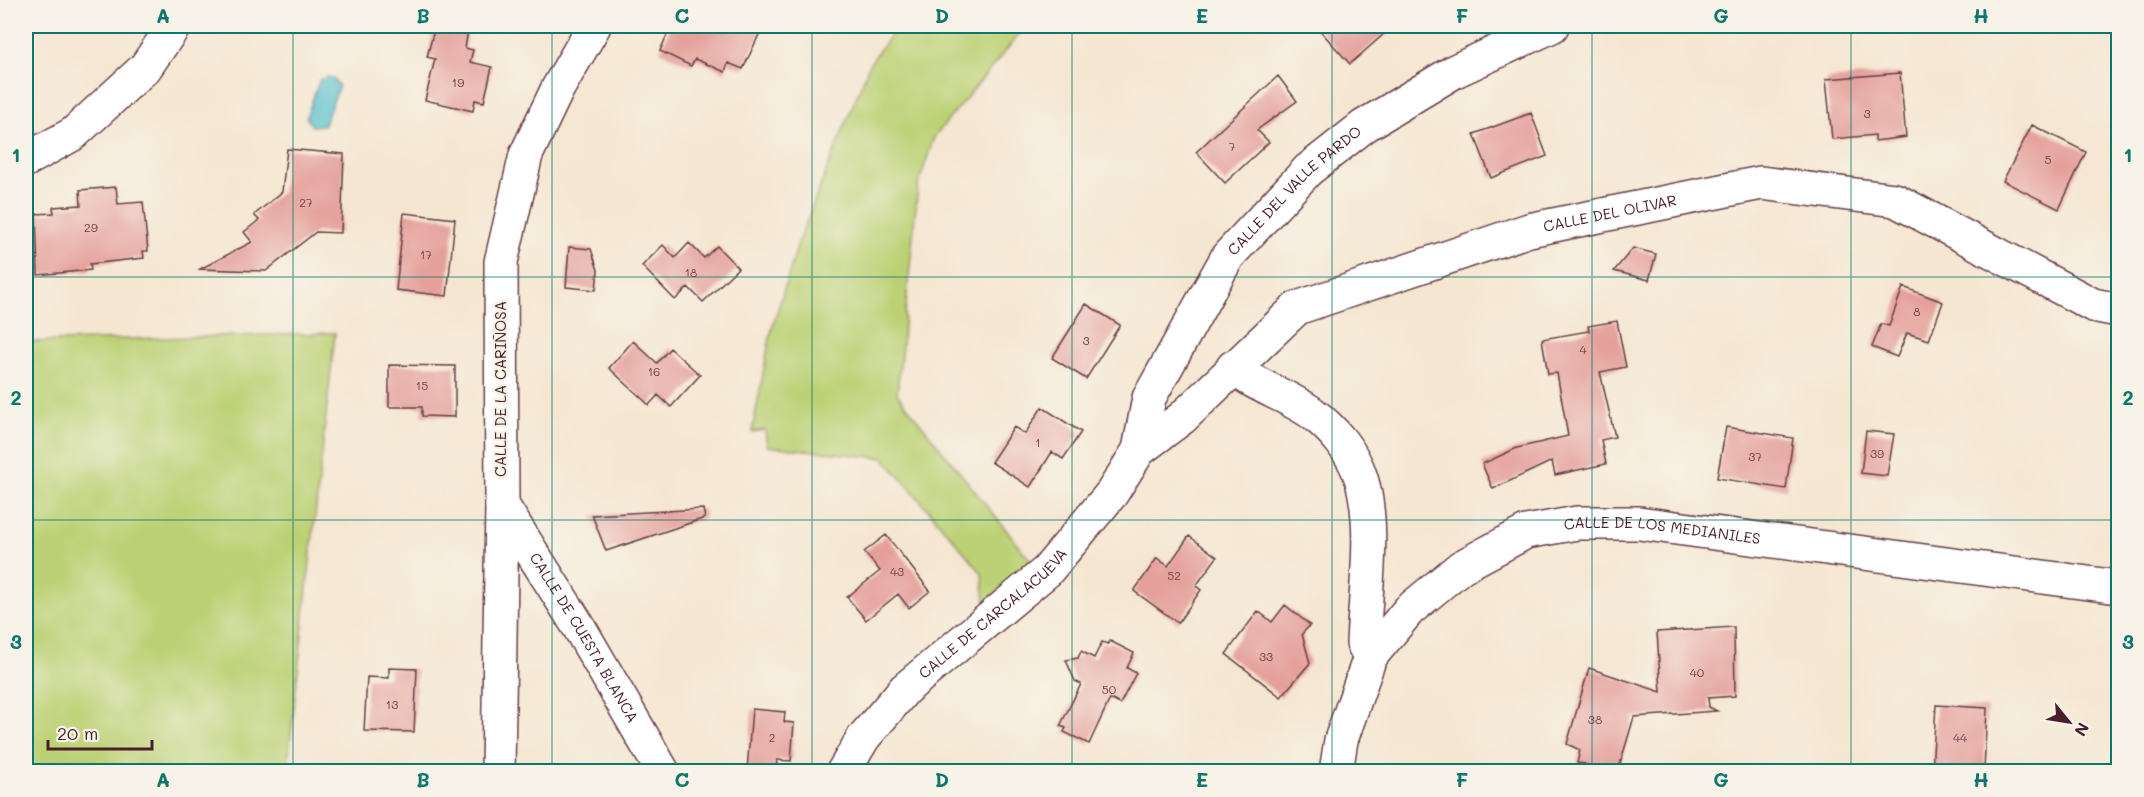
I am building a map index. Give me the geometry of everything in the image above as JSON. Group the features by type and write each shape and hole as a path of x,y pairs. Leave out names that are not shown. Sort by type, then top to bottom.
{"street":[{"path":"26,160 73,134 145,68 174,26"},
{"name":"CALLE DE LA CARIÑOSA","path":"498,771 502,505 501,262 526,155 558,88 594,26"},
{"name":"CALLE DEL VALLE PARDO","path":"1139,450 1149,398 1228,256 1308,170 1364,126 1455,71 1552,26"},
{"name":"CALLE DEL OLIVAR","path":"1139,450 1182,418 1297,308 1529,230 1761,183 1895,200 2093,305 2118,310"},
{"path":"1233,367 1246,379 1311,412 1341,440 1361,477 1368,525 1363,643 1370,657"},
{"name":"CALLE DE CARCALACUEVA","path":"843,771 864,737 905,688 1047,571 1112,493 1139,450"},
{"name":"CALLE DE CUESTA BLANCA","path":"502,505 579,627 663,771"},
{"name":"CALLE DE LOS MEDIANILES","path":"1336,771 1341,740 1370,657 1409,610 1461,567 1526,532 1577,523 1639,523 2118,587"}],"green space":[{"path":"897,26 1026,26 934,137 918,186 897,394 1031,561 985,603 982,573 884,458 767,446 765,430 752,432 771,332 800,237 870,63"},
{"path":"335,333 287,771 26,771 26,342"}],"water":[{"path":"333,78 339,86 324,125 312,126 306,117 320,79"}],"building":[{"path":"435,26 468,31 465,48 473,50 470,62 492,67 484,102 475,100 473,111 425,100 435,59 427,57"},
{"path":"671,26 763,26 743,69 728,63 725,72 695,59 691,66 660,51"},
{"path":"1316,26 1393,26 1350,64"},
{"path":"1900,73 1906,137 1875,141 1875,135 1832,139 1826,79"},
{"path":"1278,76 1297,101 1257,130 1269,142 1225,183 1196,152"},
{"path":"1531,113 1547,156 1491,178 1474,134"},
{"path":"2032,125 2086,152 2059,209 2003,181"},
{"path":"287,149 344,154 341,233 316,232 266,271 200,269 252,242 244,232 259,220 254,215 282,192"},
{"path":"116,187 118,204 143,202 148,251 143,251 144,258 90,264 91,270 38,275 36,214 54,213 53,207 81,205 80,190"},
{"path":"404,213 455,219 447,296 396,290"},
{"path":"689,243 704,258 717,246 738,268 703,302 688,287 675,300 642,266 663,245 675,258"},
{"path":"569,247 591,249 598,270 596,290 566,287"},
{"path":"1633,248 1656,254 1649,280 1614,271"},
{"path":"1903,287 1943,302 1929,340 1907,333 1897,357 1872,347 1881,324 1889,326"},
{"path":"1086,304 1120,325 1086,379 1052,358"},
{"path":"1617,321 1626,367 1600,372 1615,437 1601,440 1606,464 1555,475 1552,461 1493,489 1482,464 1517,448 1568,436 1557,373 1548,374 1542,339 1589,331 1588,326"},
{"path":"633,341 657,363 670,348 700,375 671,407 658,395 649,405 609,368"},
{"path":"389,365 455,366 455,417 422,416 422,407 389,407"},
{"path":"1042,407 1081,432 1063,459 1052,452 1030,487 991,462 1014,427 1025,434"},
{"path":"1726,427 1793,438 1786,489 1717,478"},
{"path":"1866,431 1894,434 1887,476 1861,473"},
{"path":"703,509 705,518 606,551 592,515"},
{"path":"886,535 930,591 909,608 898,594 866,620 847,597 880,571 864,552"},
{"path":"1189,536 1217,557 1196,586 1201,590 1178,623 1134,591 1157,558 1168,566"},
{"path":"1285,605 1310,625 1302,634 1310,663 1281,697 1226,654 1258,611 1272,622"},
{"path":"1734,627 1735,696 1708,698 1709,707 1717,711 1634,717 1618,771 1583,771 1585,764 1577,763 1580,750 1567,744 1589,668 1661,692 1657,632"},
{"path":"1110,641 1134,653 1127,668 1136,673 1120,704 1110,699 1089,744 1064,732 1066,728 1060,726 1081,684 1075,681 1066,660 1078,658 1081,651 1094,658 1102,642 1108,644"},
{"path":"389,668 417,669 414,732 364,731 367,677 389,678"},
{"path":"1936,705 1987,708 1984,771 1932,771"},
{"path":"752,709 785,712 784,722 794,723 791,761 777,760 776,771 747,771"}]}
